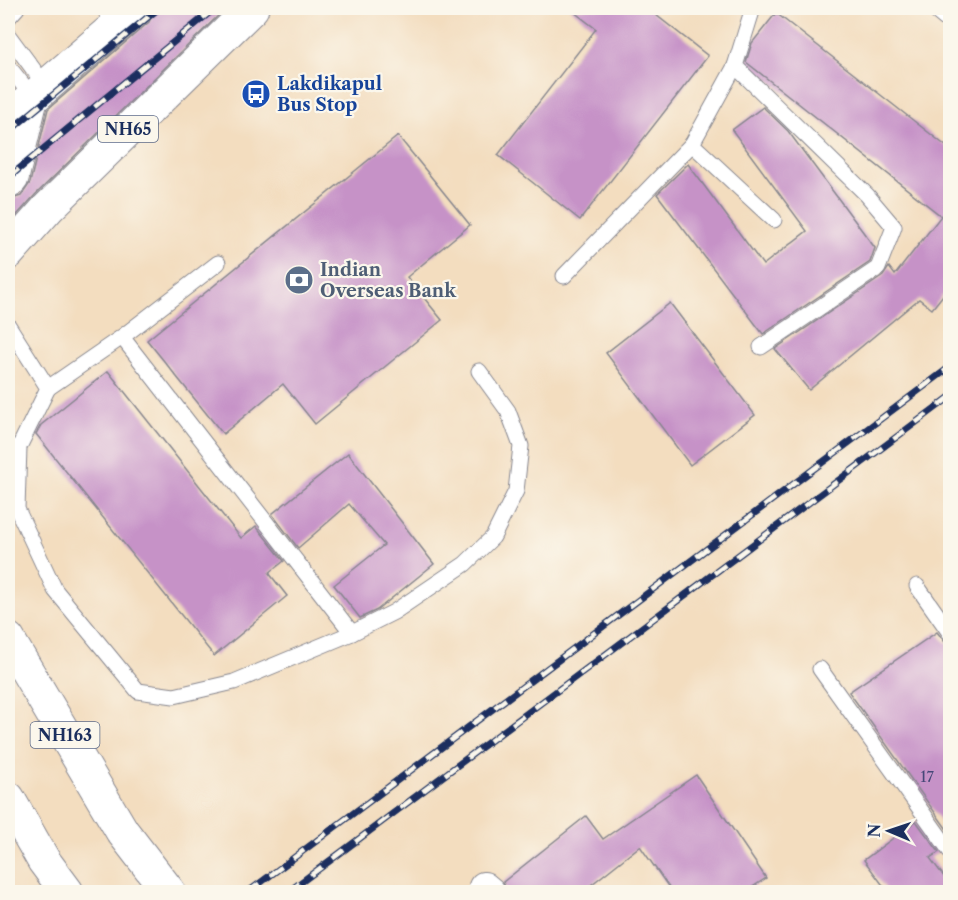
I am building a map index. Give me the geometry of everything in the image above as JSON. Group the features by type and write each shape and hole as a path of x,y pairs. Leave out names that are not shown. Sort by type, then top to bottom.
{"highway":[{"name":"NH65","path":"8,253 48,208 252,8"},
{"path":"8,119 119,13"},
{"path":"39,91 9,178 48,208"},
{"name":"NH163","path":"8,639 122,831 169,892"},
{"path":"8,798 44,861 63,887"}],"lane":[{"path":"8,18 17,8"},
{"path":"564,276 692,144 735,66 753,8"},
{"path":"932,8 951,23"},
{"path":"8,35 39,91"},
{"path":"8,66 39,91"},
{"path":"735,66 867,195 894,227 878,268 761,347"},
{"path":"692,144 774,220"},
{"path":"218,263 122,337 48,388 19,447 17,509 55,590 138,691 174,696 234,682 352,633 394,612 465,564 494,537 516,491 521,446 508,411 479,371"},
{"path":"8,325 48,388"},
{"path":"122,337 352,633"},
{"path":"917,586 951,633"},
{"path":"820,669 951,851"}],"building":[{"path":"155,8 226,8 35,195 8,225 8,200 21,196 30,183 48,109 149,22"},
{"path":"569,8 647,8 708,56 580,220 498,155 596,29"},
{"path":"776,13 951,150 951,285 932,309 919,299 809,390 775,349 883,276 889,267 895,275 941,216 746,62 752,43"},
{"path":"763,107 788,131 875,248 870,262 763,334 657,194 688,164 763,265 807,231 732,130"},
{"path":"398,136 470,225 407,277 442,320 315,424 283,384 223,434 147,340"},
{"path":"670,303 755,415 690,465 606,353"},
{"path":"108,371 241,538 256,526 284,561 269,573 287,596 214,656 36,434 41,425"},
{"path":"348,453 434,564 377,610 360,618 334,585 384,545 349,504 298,548 272,514"},
{"path":"937,632 945,642 951,643 951,835 849,692"},
{"path":"696,775 766,878 745,892 672,892 640,846 582,892 507,892 503,882 586,816 603,839"},
{"path":"916,821 939,852 930,858 951,886 951,892 888,892 864,860"}],"railway":[{"path":"8,132 159,8"},
{"path":"8,178 215,8"},
{"path":"248,892 950,367"},
{"path":"288,892 950,397"}],"place":[{"name":"Lakdikapul Bus Stop","path":"256,94"},
{"name":"Indian Overseas Bank","path":"299,280"}]}
